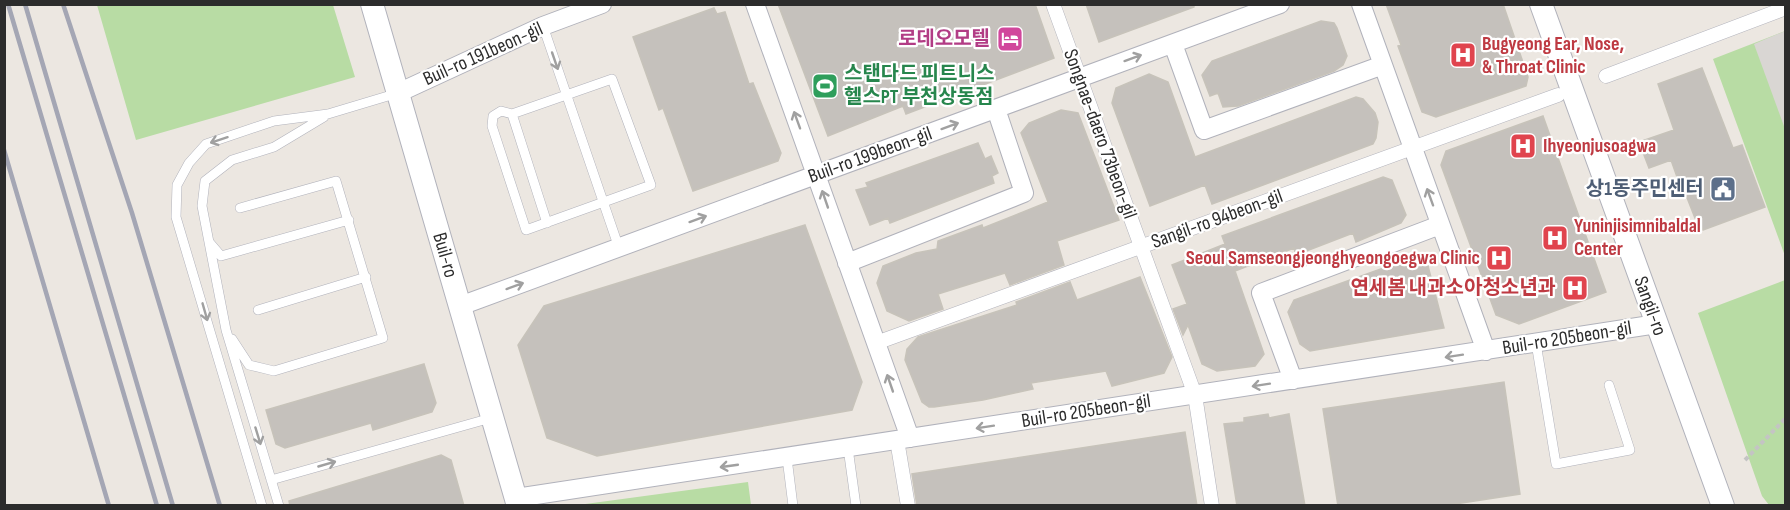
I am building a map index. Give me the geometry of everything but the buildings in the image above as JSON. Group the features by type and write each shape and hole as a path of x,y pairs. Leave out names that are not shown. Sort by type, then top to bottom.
{"street":[{"name":"Buil-ro","path":"372,4 517,502"},
{"name":"Buil-ro 191beon-gil","path":"398,93 543,26 602,4"},
{"path":"755,4 876,343 903,439 908,506"},
{"name":"Songnae-daero 73beon-gil","path":"1053,4 1195,395 1212,506"},
{"name":"Buil-ro 199beon-gil","path":"460,306 1280,4"},
{"path":"1361,4 1486,351"},
{"name":"Sangil-ro","path":"1541,4 1723,506"},
{"path":"1606,76 1785,8"},
{"path":"1173,44 1204,130 1383,65"},
{"name":"Sangil-ro 94beon-gil","path":"876,343 1558,95"},
{"path":"848,263 1024,193 996,109"},
{"path":"1293,380 1261,293 1440,225"},
{"name":"Buil-ro 205beon-gil","path":"517,502 903,439 1657,324"}],"lane":[{"path":"543,26 619,248"},
{"path":"612,79 651,185 526,230 492,126 493,116 501,111 512,114 567,95 612,79"},
{"path":"262,506 176,217 177,184 189,163 207,144 274,121 328,114 398,93"},
{"path":"279,506 226,330 202,206 205,181 232,160 274,147 328,114"},
{"path":"512,114 547,223"},
{"path":"226,330 249,365 274,371 383,338 336,181 240,208"},
{"path":"207,240 221,256 244,252 349,220"},
{"path":"258,310 366,277"},
{"path":"1536,343 1556,464 1630,450 1609,385"},
{"path":"271,480 493,418"},
{"path":"848,448 856,506"},
{"path":"787,458 793,506"}],"path":[{"path":"1745,460 1785,418"}],"green space":[{"path":"97,5 333,5 355,77 136,140"},
{"path":"1785,31 1785,256 1713,59"},
{"path":"1785,280 1785,505 1769,505 1762,496 1698,313"},
{"path":"748,482 751,505 578,505"}],"shaded area":[{"path":"1785,31 1785,129 1754,44"}],"railway":[{"path":"8,4 157,506"},
{"path":"25,4 173,506"},
{"path":"63,4 132,213 220,506"},
{"path":"4,150 109,506"}],"place":[{"name":"로데오모텔","path":"1010,39"},
{"name":"Bugyeong Ear, Nose, & Throat Clinic","path":"1463,55"},
{"name":"스탠다드 피트니스 헬스PT 부천상동점","path":"825,86"},
{"name":"Ihyeonjusoagwa","path":"1523,146"},
{"name":"상1동주민센터","path":"1723,189"},
{"name":"Yuninjisimnibaldal Center","path":"1555,238"},
{"name":"Seoul Samseongjeonghyeongoegwa Clinic","path":"1499,258"},
{"name":"연세봄 내과소아청소년과","path":"1575,288"}]}
